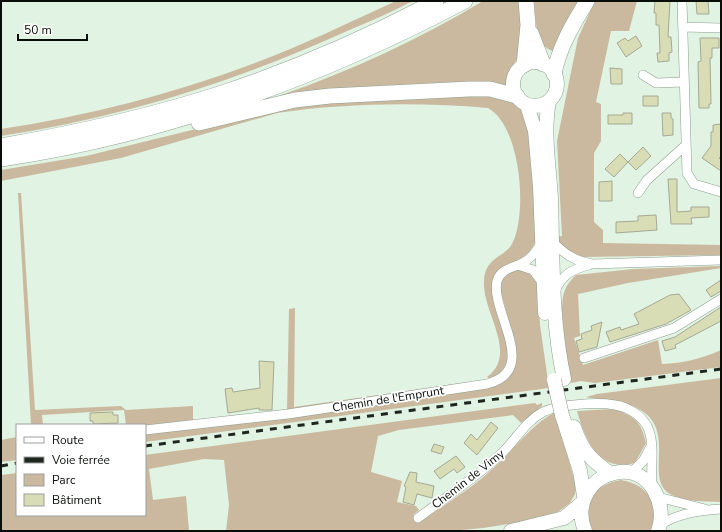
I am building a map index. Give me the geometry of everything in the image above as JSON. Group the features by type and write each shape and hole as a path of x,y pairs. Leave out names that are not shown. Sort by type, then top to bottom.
{"highway":[{"path":"1,146 124,121 220,94 351,42 400,20 436,1"},
{"path":"1,159 72,147 126,134 224,106 288,84 405,32 465,1"},
{"path":"524,65 528,25 526,1"},
{"path":"554,74 557,58 562,45 587,1"},
{"path":"528,25 543,64"},
{"path":"126,134 146,137 252,109 295,100 330,96 490,89 522,100"}],"main road":[{"path":"559,379 553,297 547,241 533,122 513,82 515,75 524,65 533,62 543,64 554,74 557,88 549,101 546,132 547,241 542,282 547,334 580,471 583,500 581,513 585,531"},
{"path":"522,100 535,106 542,105 549,101"},
{"path":"566,414 586,454 611,474"},
{"path":"511,531 564,518 583,500 595,482 611,474 620,472 631,473 640,477 655,492 662,516 659,528"}],"street":[{"path":"682,1 687,173 690,179 700,187 721,192"},
{"path":"683,27 721,28"},
{"path":"643,75 656,83 684,82"},
{"path":"638,193 647,180 686,145"},
{"path":"547,241 568,256 580,262 592,264 721,260"},
{"name":"Chemin de l'Emprunt","path":"146,430 288,414 494,382 504,376 510,367 512,358 510,342 498,296 497,281 504,271 530,258 547,241"},
{"path":"553,297 559,282 568,272 592,264"},
{"path":"518,265 533,270 542,282"},
{"path":"584,358 674,328 721,300"},
{"name":"Chemin de Vimy","path":"418,518 467,482 502,453 532,420 543,412 554,408 592,404 616,405 627,408 643,420 648,427 652,445 655,492"},
{"path":"631,473 643,461 652,445"},
{"path":"655,492 706,510"},
{"path":"659,528 676,517 706,510 721,509"}],"green space":[{"path":"396,1 413,1 380,17 263,66 178,96 90,119 1,136 1,129 98,111 193,85 291,49"},
{"path":"483,1 519,1 523,31 522,52 509,71 507,83 504,86 282,100 281,95 333,76 385,53 435,28"},
{"path":"534,1 583,1 553,51 542,43 539,37"},
{"path":"595,1 637,1 629,31 611,31 596,102 601,104 601,141 594,153 594,222 603,230 603,243 721,245 721,255 584,257 567,251 559,242 557,237 562,236 557,141 578,38"},
{"path":"497,95 506,98 515,104 526,116 533,158 536,240 530,251 515,263 498,273 509,352 504,368 492,380 487,377 496,367 500,356 500,345 485,293 485,273 491,262 512,244 517,230 520,213 520,193 514,151 508,133 499,118 488,108 382,104 329,107 277,113 121,158 1,181 1,170 86,156 294,105"},
{"path":"18,193 21,193 35,410 121,406 126,410 193,406 193,422 146,428 146,424 126,424 124,410 42,415 43,424 31,424"},
{"path":"721,266 721,268 628,283 578,294 580,336 574,338 583,365 658,340 662,364 692,360 721,350 721,367 595,383 581,381 571,383 562,322 562,310 566,288 569,282 576,275 633,269"},
{"path":"514,270 529,270 537,278 540,325 549,388 146,442 146,433 497,385 506,378 512,369 514,359 514,348 510,325 500,286 504,275"},
{"path":"295,308 294,407 469,382 469,385 287,411 289,309"},
{"path":"721,378 721,502 688,500 670,494 663,487 659,478 659,443 657,431 652,420 642,411 629,404 586,397 597,394"},
{"path":"535,403 537,405 542,403 542,406 521,423 513,415 399,430 378,436 371,472 402,481 397,502 416,506 419,510 413,515 419,523 481,479 528,433 545,418 555,412 576,486 575,494 570,503 555,514 522,522 483,528 449,531 226,531 229,505 224,460 204,459 149,469 153,500 186,496 189,531 1,531 1,475 16,473 16,516 146,516 146,455"},
{"path":"613,409 632,417 642,429 646,443 635,463 622,465 611,463 602,458 589,442 577,411"},
{"path":"16,437 16,460 1,462 1,440"},
{"path":"621,480 638,486 650,497 655,513 654,522 650,531 592,531 588,522 588,504 597,491 603,486 611,482"}],"building":[{"path":"655,1 670,1 668,37 671,37 672,52 669,53 669,61 658,62 657,53 660,53 659,25 656,25 656,13 654,13"},
{"path":"696,1 708,1 709,14 697,14"},
{"path":"636,36 642,46 626,57 617,43 625,38 628,41"},
{"path":"700,38 719,38 719,48 712,48 712,58 710,58 711,104 709,104 709,108 699,108 698,62 701,61"},
{"path":"610,68 622,69 622,84 611,84"},
{"path":"643,96 658,96 658,106 643,106"},
{"path":"623,113 632,113 632,124 608,124 608,115 623,115"},
{"path":"662,113 671,113 671,118 673,119 673,135 663,136"},
{"path":"721,124 721,156 719,158 721,160 721,171 702,158 711,146 711,132 713,132 713,125"},
{"path":"643,147 651,156 636,170 628,162"},
{"path":"620,154 628,162 614,177 605,169"},
{"path":"668,179 677,179 677,212 691,211 691,207 709,207 709,217 691,218 692,224 671,224"},
{"path":"612,181 612,201 599,201 599,182"},
{"path":"656,215 657,230 616,233 616,222 638,221 638,216"},
{"path":"721,280 721,291 711,297 706,290"},
{"path":"679,294 691,310 666,324 610,342 606,332 620,327 621,330 639,324 634,314 670,295"},
{"path":"721,307 721,321 675,345 676,348 665,351 662,341 675,337"},
{"path":"602,322 597,347 579,352 576,341 582,339 581,334 592,330 591,326"},
{"path":"259,361 274,362 272,410 259,410 259,408 228,413 225,389 232,388 233,392 260,388"},
{"path":"113,412 113,415 118,415 118,423 93,424 93,421 90,421 90,413"},
{"path":"491,422 498,428 477,455 464,443 471,434 477,440"},
{"path":"434,444 444,447 441,454 431,451"},
{"path":"456,456 465,467 457,473 454,469 440,479 434,471"},
{"path":"410,472 417,473 416,482 434,486 432,498 417,494 414,505 403,502 406,487 404,486"}],"railway":[{"path":"146,446 721,369"},
{"path":"1,466 16,463"}]}
